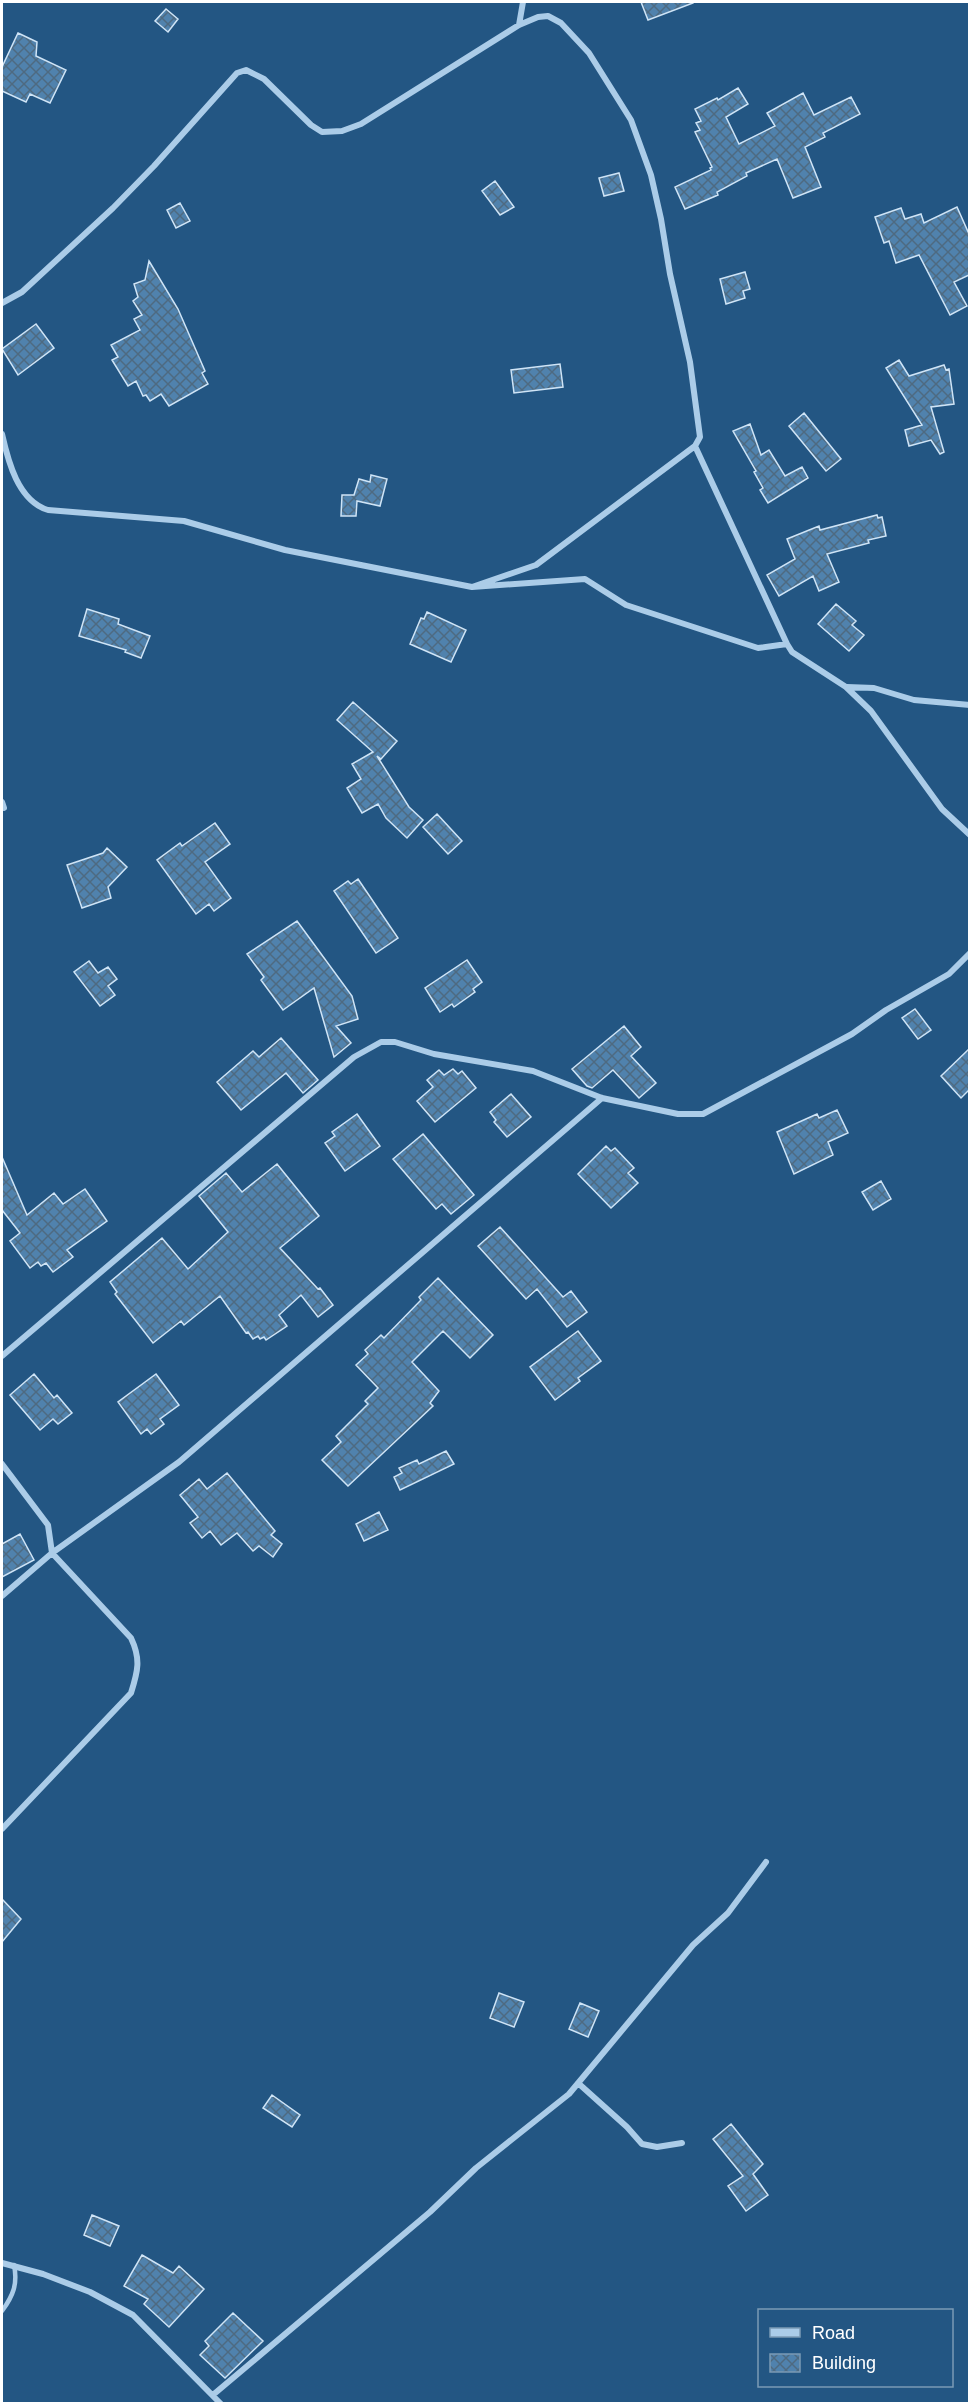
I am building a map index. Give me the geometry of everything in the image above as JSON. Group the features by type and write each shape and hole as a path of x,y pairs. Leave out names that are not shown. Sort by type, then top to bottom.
{"street":[{"path":"519,25 523,2"},
{"path":"2,303 21,292 113,208 237,73 246,70 264,80 311,125 322,132 332,133 360,124 519,25 538,17 548,16 561,23 589,53 631,120 651,175 690,362 700,437 695,446 536,565 472,587"},
{"path":"2,434 13,472 28,496 40,507 57,512 184,521 285,550 472,587 585,579 626,605 758,648 787,644"},
{"path":"695,446 792,652 846,687 871,711 942,809 969,835"},
{"path":"846,687 874,688 914,700 969,705"},
{"path":"2,1356 354,1056 381,1042 395,1042 434,1054 533,1071 602,1098 678,1114 704,1114 852,1034 886,1010 949,974 962,963 969,953"},
{"path":"2,1596 52,1553 179,1462 602,1098"},
{"path":"2,1464 48,1525 52,1553 131,1638 138,1653 137,1674 131,1693 2,1829"},
{"path":"214,2394 429,2212 476,2168 569,2094 693,1945 728,1913 766,1862"},
{"path":"578,2083 627,2127 642,2144 657,2147 682,2143"},
{"path":"2,2263 14,2265 90,2292 133,2315 221,2403"}],"lane":[{"path":"2,2311 12,2297 17,2279 14,2265"}],"building":[{"path":"641,2 693,2 693,3 648,20"},
{"path":"166,9 178,19 168,32 155,21"},
{"path":"18,33 37,42 36,56 66,70 50,103 30,94 26,102 2,91 2,67"},
{"path":"738,88 748,104 726,117 739,144 775,126 767,113 803,93 814,115 851,97 860,114 823,133 825,137 805,147 821,187 793,198 777,159 746,173 747,176 717,192 718,195 685,209 675,187 711,170 712,167 695,132 700,130 696,123 701,121 695,109 717,98 718,100"},
{"path":"619,173 624,191 604,196 599,178"},
{"path":"495,181 514,207 500,215 482,191"},
{"path":"180,203 190,221 176,228 167,210"},
{"path":"957,207 969,234 969,275 954,282 967,306 950,315 919,255 896,263 889,241 884,243 875,217 901,208 905,219 921,214 924,223"},
{"path":"149,261 178,309 205,371 202,373 208,384 169,406 161,394 150,401 146,395 143,396 136,381 128,386 112,360 118,357 111,345 140,330 134,319 142,315 133,301 138,297 134,284 145,280"},
{"path":"745,272 750,289 743,291 745,298 726,304 720,279"},
{"path":"36,324 54,348 18,375 2,349"},
{"path":"899,360 909,376 944,365 946,370 949,369 954,404 931,407 944,452 940,454 931,440 909,446 905,430 922,425 886,368"},
{"path":"560,364 563,387 514,393 511,370"},
{"path":"804,413 841,459 826,471 789,426"},
{"path":"750,424 761,455 769,450 785,476 802,467 808,478 768,503 760,490 763,488 754,472 756,471 733,431"},
{"path":"371,475 387,479 380,506 357,501 356,516 341,516 342,495 354,495 359,479 370,482"},
{"path":"877,515 878,518 882,517 886,536 827,554 839,582 819,591 813,576 779,596 767,575 795,559 787,539 819,526 820,530"},
{"path":"836,604 856,621 852,625 864,635 849,651 818,624"},
{"path":"87,609 119,619 118,624 150,636 141,658 125,652 126,650 79,636"},
{"path":"427,612 466,630 451,662 410,644 421,618 424,619"},
{"path":"353,702 397,741 381,759 377,756 409,807 423,820 407,838 386,818 378,804 362,813 347,788 361,779 352,764 373,752 337,720"},
{"path":"437,814 462,841 448,854 423,827"},
{"path":"215,823 230,844 205,862 231,898 214,911 209,904 196,914 157,860 180,843 182,846"},
{"path":"107,848 127,867 108,887 111,898 82,908 67,865 103,853"},
{"path":"358,879 398,938 376,953 334,891 348,881 351,884"},
{"path":"297,921 352,996 358,1019 336,1026 351,1043 334,1057 314,988 283,1010 261,980 264,977 247,954"},
{"path":"467,960 482,982 473,989 475,992 454,1007 452,1004 440,1012 425,988"},
{"path":"89,961 98,973 108,967 117,979 108,986 115,995 100,1006 74,972"},
{"path":"915,1009 931,1030 918,1039 902,1018"},
{"path":"624,1026 641,1047 631,1056 656,1083 639,1098 613,1070 592,1088 587,1086 572,1069"},
{"path":"281,1038 318,1080 303,1093 286,1073 241,1110 217,1082 253,1051 259,1057"},
{"path":"969,1049 969,1090 961,1098 941,1076"},
{"path":"453,1069 458,1074 462,1071 476,1088 435,1122 417,1101 433,1087 427,1080 439,1070 444,1075"},
{"path":"511,1094 531,1117 507,1137 494,1122 496,1120 490,1112"},
{"path":"837,1110 848,1133 828,1142 833,1155 794,1174 777,1132 817,1114 819,1118"},
{"path":"357,1114 380,1146 345,1171 325,1143 335,1136 332,1132"},
{"path":"423,1134 474,1195 451,1214 442,1204 436,1209 393,1159"},
{"path":"606,1146 611,1151 615,1148 634,1168 628,1173 638,1183 611,1208 578,1174"},
{"path":"2,1157 27,1215 54,1193 63,1204 85,1189 107,1221 67,1250 73,1257 53,1272 46,1263 41,1266 38,1262 30,1268 10,1241 20,1233 2,1210"},
{"path":"277,1164 319,1216 280,1248 318,1289 320,1288 333,1305 318,1317 301,1295 279,1315 287,1326 266,1340 258,1336 253,1339 248,1332 246,1333 220,1296 184,1325 181,1321 153,1343 115,1294 117,1292 110,1282 162,1238 188,1269 228,1232 199,1196 226,1173 242,1192"},
{"path":"881,1181 891,1199 873,1210 862,1192"},
{"path":"500,1227 563,1297 571,1291 587,1312 567,1327 537,1289 526,1299 478,1246"},
{"path":"438,1278 493,1335 470,1358 443,1331 412,1362 439,1391 430,1403 433,1406 348,1486 322,1460 341,1442 336,1436 368,1404 365,1401 378,1388 356,1365 368,1354 365,1350 381,1335 384,1338 421,1300 419,1297"},
{"path":"578,1331 601,1361 578,1378 580,1381 555,1400 530,1367"},
{"path":"34,1374 54,1398 57,1395 72,1413 58,1424 53,1419 40,1430 10,1395"},
{"path":"156,1374 179,1405 160,1419 164,1424 151,1434 147,1429 141,1434 118,1402"},
{"path":"446,1451 454,1464 400,1490 394,1477 402,1473 399,1468 417,1460 419,1464"},
{"path":"227,1473 275,1531 271,1535 282,1544 273,1557 259,1546 253,1551 237,1533 221,1545 210,1531 202,1538 190,1523 198,1517 180,1495 199,1479 207,1489"},
{"path":"379,1512 388,1530 364,1541 356,1524"},
{"path":"20,1534 34,1560 2,1577 2,1544"},
{"path":"2,1899 21,1919 2,1942"},
{"path":"499,1993 524,2002 514,2027 490,2018"},
{"path":"580,2003 599,2011 588,2037 569,2029"},
{"path":"272,2095 300,2115 292,2127 263,2108"},
{"path":"731,2124 763,2164 753,2174 768,2195 746,2211 728,2186 743,2176 713,2139"},
{"path":"92,2215 119,2226 110,2246 84,2235"},
{"path":"142,2255 173,2273 179,2266 204,2289 169,2327 144,2304 148,2299 124,2286"},
{"path":"233,2313 263,2341 225,2378 200,2355 209,2346 205,2341"}]}
